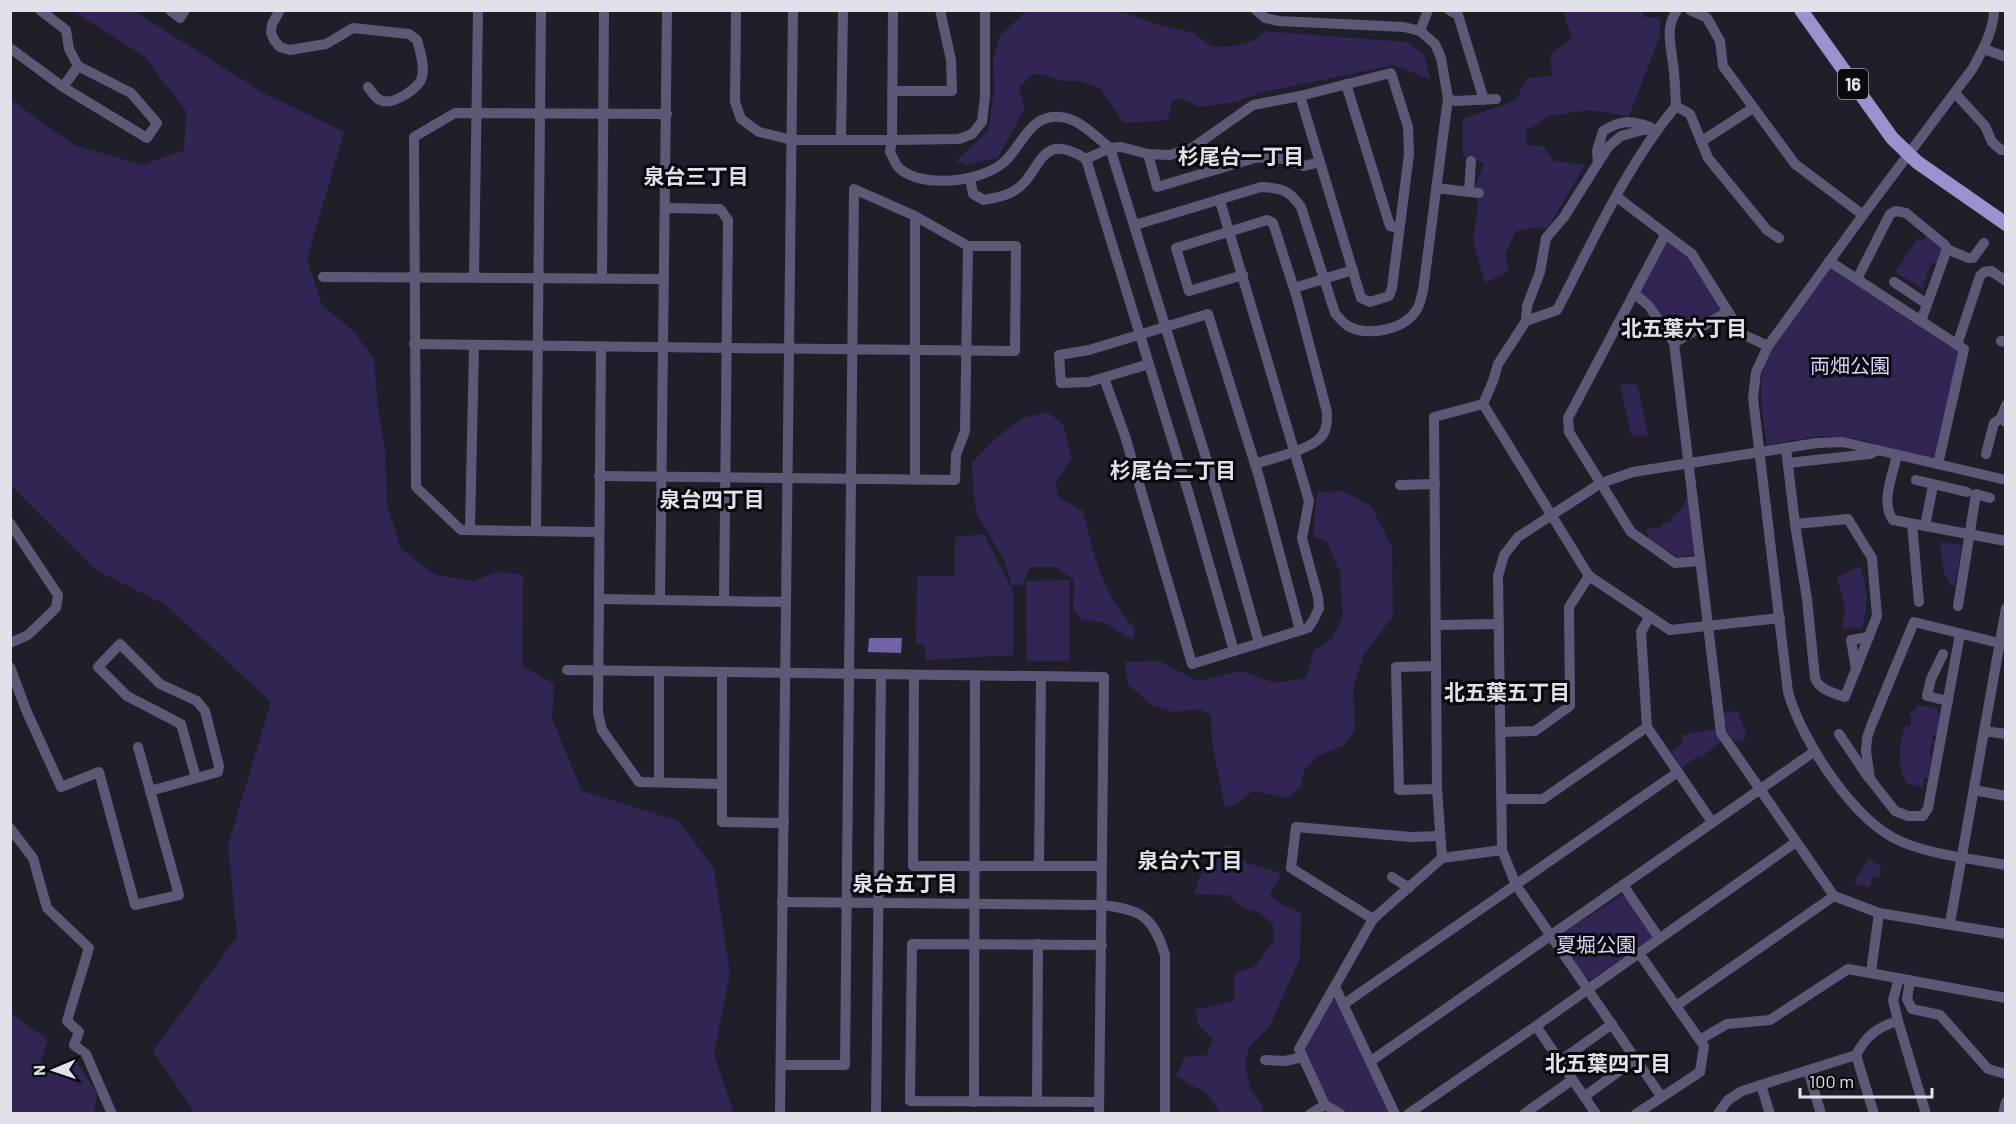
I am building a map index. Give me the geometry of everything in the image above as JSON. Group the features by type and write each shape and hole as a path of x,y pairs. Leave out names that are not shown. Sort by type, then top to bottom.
{"main road":[{"name":"16","path":"1801,10 1886,129 1908,154 2006,224"}],"street":[{"path":"10,48 63,87 147,138 157,123 131,93 78,66 69,49 66,30 40,10"},
{"path":"170,10 180,18 185,10"},
{"path":"280,10 272,24 271,32 280,47 290,50 326,44 353,28 409,34 417,40 423,70 422,79 417,87 395,100 386,102 378,100 368,87"},
{"path":"474,277 478,10"},
{"path":"536,530 541,10"},
{"path":"602,278 604,10"},
{"path":"660,599 667,10"},
{"path":"736,10 735,102 741,119 759,132 792,140 959,139 972,134 982,122 985,96 985,10"},
{"path":"780,1113 793,10"},
{"path":"841,139 843,10"},
{"path":"893,10 890,152 898,167 910,175 928,180 949,181 970,178 993,170 1005,162 1029,129 1044,119 1061,117 1077,122 1110,148 1216,490 1259,644"},
{"path":"892,91 952,91 951,60 940,10"},
{"path":"1135,225 1262,188 1277,188 1292,194 1301,207 1335,313 1346,325 1360,331 1376,331 1393,327 1408,319 1418,309 1423,291 1448,98 1441,58 1435,44 1420,31 1404,27 1279,21 1265,18 1256,10"},
{"path":"1420,31 1428,10"},
{"path":"1448,98 1455,101 1490,99 1458,15 1449,10"},
{"path":"1526,321 1557,310 1617,197 1657,129 1676,106 1672,57 1668,40 1670,21 1677,10"},
{"path":"1690,10 1707,18 1720,41 1723,66 1795,164 1863,214"},
{"path":"1994,10 1984,48 1973,68 1863,214 1768,346 1756,372 1754,389 1788,692 1798,721 1815,751 1855,807 1884,832 1917,847 2006,865"},
{"path":"1984,48 2006,57"},
{"path":"63,87 78,66"},
{"path":"1086,159 1110,148 1120,147 1148,154 1170,155 1192,148 1253,105 1300,96 1391,73 1408,127 1409,154 1392,288 1389,296 1370,302 1361,298 1300,96"},
{"path":"1346,84 1390,226 1400,228"},
{"path":"1955,93 1985,126 1992,142 2001,150 2006,150"},
{"path":"1676,106 1690,114 1708,158 1767,230 1779,238"},
{"path":"1702,141 1753,108"},
{"path":"598,532 461,530 416,487 414,137 455,113 667,114"},
{"path":"1483,404 1498,364 1526,321 1527,306 1540,272 1546,238 1564,217 1599,163 1598,151 1603,132 1617,122 1636,122 1657,129"},
{"path":"970,178 973,194 984,200 1012,192 1025,180 1043,155 1056,150 1071,150 1086,159 1234,651"},
{"path":"1148,154 1157,187 1255,158 1272,157 1304,166 1320,162"},
{"path":"1436,188 1474,192 1471,161"},
{"path":"414,344 474,346 727,347 789,349 852,349 1015,351 1016,246 968,246 915,216 854,189 852,349 850,674 845,1065 781,1065"},
{"path":"1617,197 1692,254 1743,334 1768,346"},
{"path":"1104,378 1125,436 1192,664 1308,628 1318,608 1318,597 1302,538 1310,501 1220,201"},
{"path":"666,208 720,209 728,220 724,601"},
{"path":"1857,279 1890,214 1896,211 1906,213 1947,249 1968,258 1973,258 1984,243"},
{"path":"915,216 915,479"},
{"path":"1243,275 1189,291 1176,248 1267,220 1273,224 1294,288 1327,412 1327,423 1320,438 1312,444 1255,464"},
{"path":"1665,235 1569,418 1569,432 1631,532 1675,562 1700,561"},
{"path":"598,476 955,480 956,455 965,431 968,246"},
{"path":"1921,321 1947,249"},
{"path":"1829,261 1964,349 1938,464"},
{"path":"1294,288 1353,270"},
{"path":"1957,345 1980,276 1984,272 1991,271 2006,281"},
{"path":"323,277 664,279"},
{"path":"1894,282 1927,304"},
{"path":"1634,293 1649,306 1674,343 1721,733 1834,896 1879,913 2006,934"},
{"path":"1674,343 1727,312"},
{"path":"1149,364 1089,382 1061,383 1059,355 1089,350 1208,314 1255,464 1300,630"},
{"path":"470,530 474,346"},
{"path":"601,347 598,476 598,713 602,730 639,782 721,784"},
{"path":"1442,858 1437,789 1434,417 1483,404"},
{"path":"1483,404 1589,576 1670,630 1780,618"},
{"path":"1986,454 1994,423 2003,420 2006,405"},
{"path":"1661,1096 1516,885 1502,850 1498,576 1504,555 1518,537 1601,483 1633,472 1817,443 1843,442 2006,480"},
{"path":"1786,448 1795,524 1807,599 1817,683 1845,698 1877,616 1872,558 1848,519 1795,524"},
{"path":"1788,463 1870,454 1878,450"},
{"path":"1897,455 1886,504 1888,513 1893,519 2006,541"},
{"path":"1916,480 1967,492"},
{"path":"1400,484 1434,484"},
{"path":"1925,526 1933,485"},
{"path":"1958,606 1976,494 1990,498"},
{"path":"10,523 58,595 56,608 28,635 10,643"},
{"path":"1912,524 1919,602"},
{"path":"1501,732 1535,731 1570,706 1569,607 1589,576"},
{"path":"599,599 786,602"},
{"path":"1950,924 2006,609"},
{"path":"1650,616 1641,632 1647,727 1712,822"},
{"path":"1870,779 1866,738 1914,622 2000,643"},
{"path":"1436,625 1499,624"},
{"path":"1839,734 1895,811 1908,816 1923,816 1928,808 1960,634"},
{"path":"150,791 218,772 219,766 205,711 197,701 160,684 120,644 98,667 127,696 182,724 196,778"},
{"path":"1943,654 1931,679 1927,696 1948,701"},
{"path":"1436,666 1396,667 1399,790 1437,789"},
{"path":"10,668 26,710 61,787 99,772 135,905 178,895 138,747"},
{"path":"567,670 1104,677 1102,945 1099,1108 1037,1102 910,1101 912,944 1102,945"},
{"path":"659,671 659,782"},
{"path":"722,672 722,822 784,823"},
{"path":"876,1113 881,674"},
{"path":"914,675 913,866 1101,866"},
{"path":"974,1102 975,676"},
{"path":"1039,865 1041,676"},
{"path":"1501,799 1543,800 1647,727"},
{"path":"1984,730 2006,735"},
{"path":"1371,1061 1815,751"},
{"path":"1344,1004 1678,772"},
{"path":"1974,790 2006,796"},
{"path":"1373,919 1291,868 1296,827 1411,837 1440,836"},
{"path":"10,828 33,858 47,909 89,948 67,1021 79,1032 74,1046 86,1054 112,1113"},
{"path":"1408,1113 1536,1026 1796,842"},
{"path":"1341,1113 1325,1106 1299,1049 1373,919 1442,858 1502,850"},
{"path":"1392,877 1409,888"},
{"path":"1623,885 1659,938"},
{"path":"1677,1006 1834,896"},
{"path":"782,902 1101,905 1125,908 1141,914 1155,929 1165,955 1165,1113"},
{"path":"1871,972 1879,913"},
{"path":"1037,1102 1038,944"},
{"path":"1636,1113 1700,1072 1704,1046 1639,952"},
{"path":"1701,1039 1726,1024 1770,1020 1848,969 2006,998"},
{"path":"1904,979 1893,1000 1926,1113"},
{"path":"1904,979 1906,999 1912,1009 1940,1015 1988,1069 2006,1074"},
{"path":"1335,987 1395,1113"},
{"path":"1874,1113 1856,1055 1861,1045 1880,1026 1898,1021"},
{"path":"1560,1061 1612,1024"},
{"path":"1536,1026 1596,1113"},
{"path":"1718,1113 1728,1100 1742,1090 1856,1055"},
{"path":"1264,1060 1285,1061 1303,1057"},
{"path":"1585,1096 1636,1059"},
{"path":"1808,1070 1821,1113"},
{"path":"1524,1113 1572,1080"},
{"path":"1761,1085 1770,1113"},
{"path":"2003,1113 2006,1102"},
{"path":"1310,1113 1325,1106"}],"green space":[{"path":"1105,10 1125,13 1159,25 1194,33 1212,47 1235,46 1255,40 1264,31 1406,42 1423,53 1431,80 1394,65 1259,93 1236,102 1199,107 1181,98 1172,101 1168,120 1124,123 1100,88 1080,81 1061,81 1046,75 1032,74 1019,88 1025,108 998,157 967,165 956,161 988,131 994,92 993,59 1000,36 1026,11"},
{"path":"73,11 134,11 262,92 344,132 307,259 322,305 353,331 374,358 378,408 385,451 387,505 401,549 436,575 473,581 497,572 523,575 522,666 554,684 552,719 582,791 679,821 714,869 730,973 714,1054 734,1113 195,1113 153,1051 237,937 228,845 271,702 166,605 96,570 11,486 11,100 74,145 143,165 184,150 186,111 144,56"},
{"path":"1563,11 1643,11 1643,17 1660,18 1660,36 1629,116 1589,110 1549,116 1526,131 1527,145 1543,146 1554,161 1585,165 1547,229 1533,228 1516,231 1505,255 1509,270 1485,283 1473,240 1478,209 1476,186 1484,163 1463,156 1463,119 1516,100 1527,78 1552,76 1550,55 1572,38"},
{"path":"1928,235 1942,246 1939,265 1931,262 1923,289 1895,272 1917,238 1922,241"},
{"path":"1665,242 1672,242 1691,255 1721,306 1719,312 1680,337 1673,335 1637,292"},
{"name":"両畑公園","path":"1832,267 1960,350 1935,460 1854,438 1818,436 1767,445 1761,389 1767,360 1783,333"},
{"path":"1633,383 1638,387 1648,435 1632,437 1620,386"},
{"path":"1048,412 1063,425 1072,459 1056,481 1058,497 1083,511 1101,574 1114,601 1135,629 1133,640 1105,623 1082,619 1073,611 1074,580 1055,567 1030,567 1022,585 1012,586 1005,562 976,512 972,463 997,437 1023,418"},
{"path":"1687,490 1696,550 1692,555 1678,557 1648,539 1647,529 1662,527 1662,524 1671,522 1671,518 1683,507"},
{"path":"1343,491 1371,506 1392,547 1393,616 1364,654 1353,688 1355,730 1344,745 1317,756 1304,770 1301,786 1288,798 1253,791 1237,803 1225,808 1212,743 1211,715 1199,709 1174,712 1152,705 1128,685 1125,662 1160,661 1197,681 1241,671 1275,683 1306,678 1314,650 1331,640 1343,617 1340,573 1327,542 1313,536 1317,492"},
{"path":"984,534 1013,591 1013,655 926,660 925,645 916,644 917,576 955,576 955,537"},
{"path":"1940,542 1962,545 1955,586 1950,585 1944,572"},
{"path":"1860,566 1865,581 1866,597 1862,628 1842,629 1845,608 1837,577"},
{"path":"1069,580 1069,661 1027,661 1026,581"},
{"path":"1917,705 1937,708 1937,712 1940,713 1937,735 1933,735 1932,741 1936,742 1931,745 1930,754 1932,755 1928,778 1924,778 1923,787 1907,784 1900,763 1900,748 1905,726 1910,727 1912,718 1909,716"},
{"path":"1728,711 1738,712 1746,734 1744,740 1734,740 1728,734 1723,714"},
{"path":"1717,729 1723,740 1700,758 1698,756 1682,768 1671,751 1683,744 1682,735"},
{"path":"1230,845 1246,863 1281,873 1270,895 1283,905 1301,913 1300,958 1270,1026 1249,1047 1245,1066 1250,1087 1264,1109 1262,1113 1220,1113 1206,1093 1176,1076 1185,1057 1207,1055 1213,1039 1198,1025 1196,1010 1234,1001 1234,974 1255,966 1274,941 1273,924 1260,913 1243,908 1228,895 1194,894 1201,873 1213,852"},
{"path":"1869,859 1881,867 1879,878 1872,877 1870,887 1855,884 1856,879"},
{"name":"夏堀公園","path":"1620,896 1627,896 1651,932 1652,938 1592,979 1586,979 1559,942 1561,935"},
{"path":"1330,1000 1339,1000 1393,1113 1350,1113 1329,1103 1302,1047"},
{"path":"10,1012 48,1040 41,1060 51,1070 76,1061 97,1093 94,1113 11,1113"}],"shaded area":[{"path":"869,638 902,638 901,653 868,652"}],"district":[{"name":"杉尾台一丁目","path":"1241,155"},
{"name":"泉台三丁目","path":"696,175"},
{"name":"北五葉六丁目","path":"1684,327"},
{"name":"杉尾台二丁目","path":"1173,469"},
{"name":"泉台四丁目","path":"712,498"},
{"name":"北五葉五丁目","path":"1507,691"},
{"name":"泉台六丁目","path":"1190,859"},
{"name":"泉台五丁目","path":"905,882"},
{"name":"北五葉四丁目","path":"1608,1062"}]}
